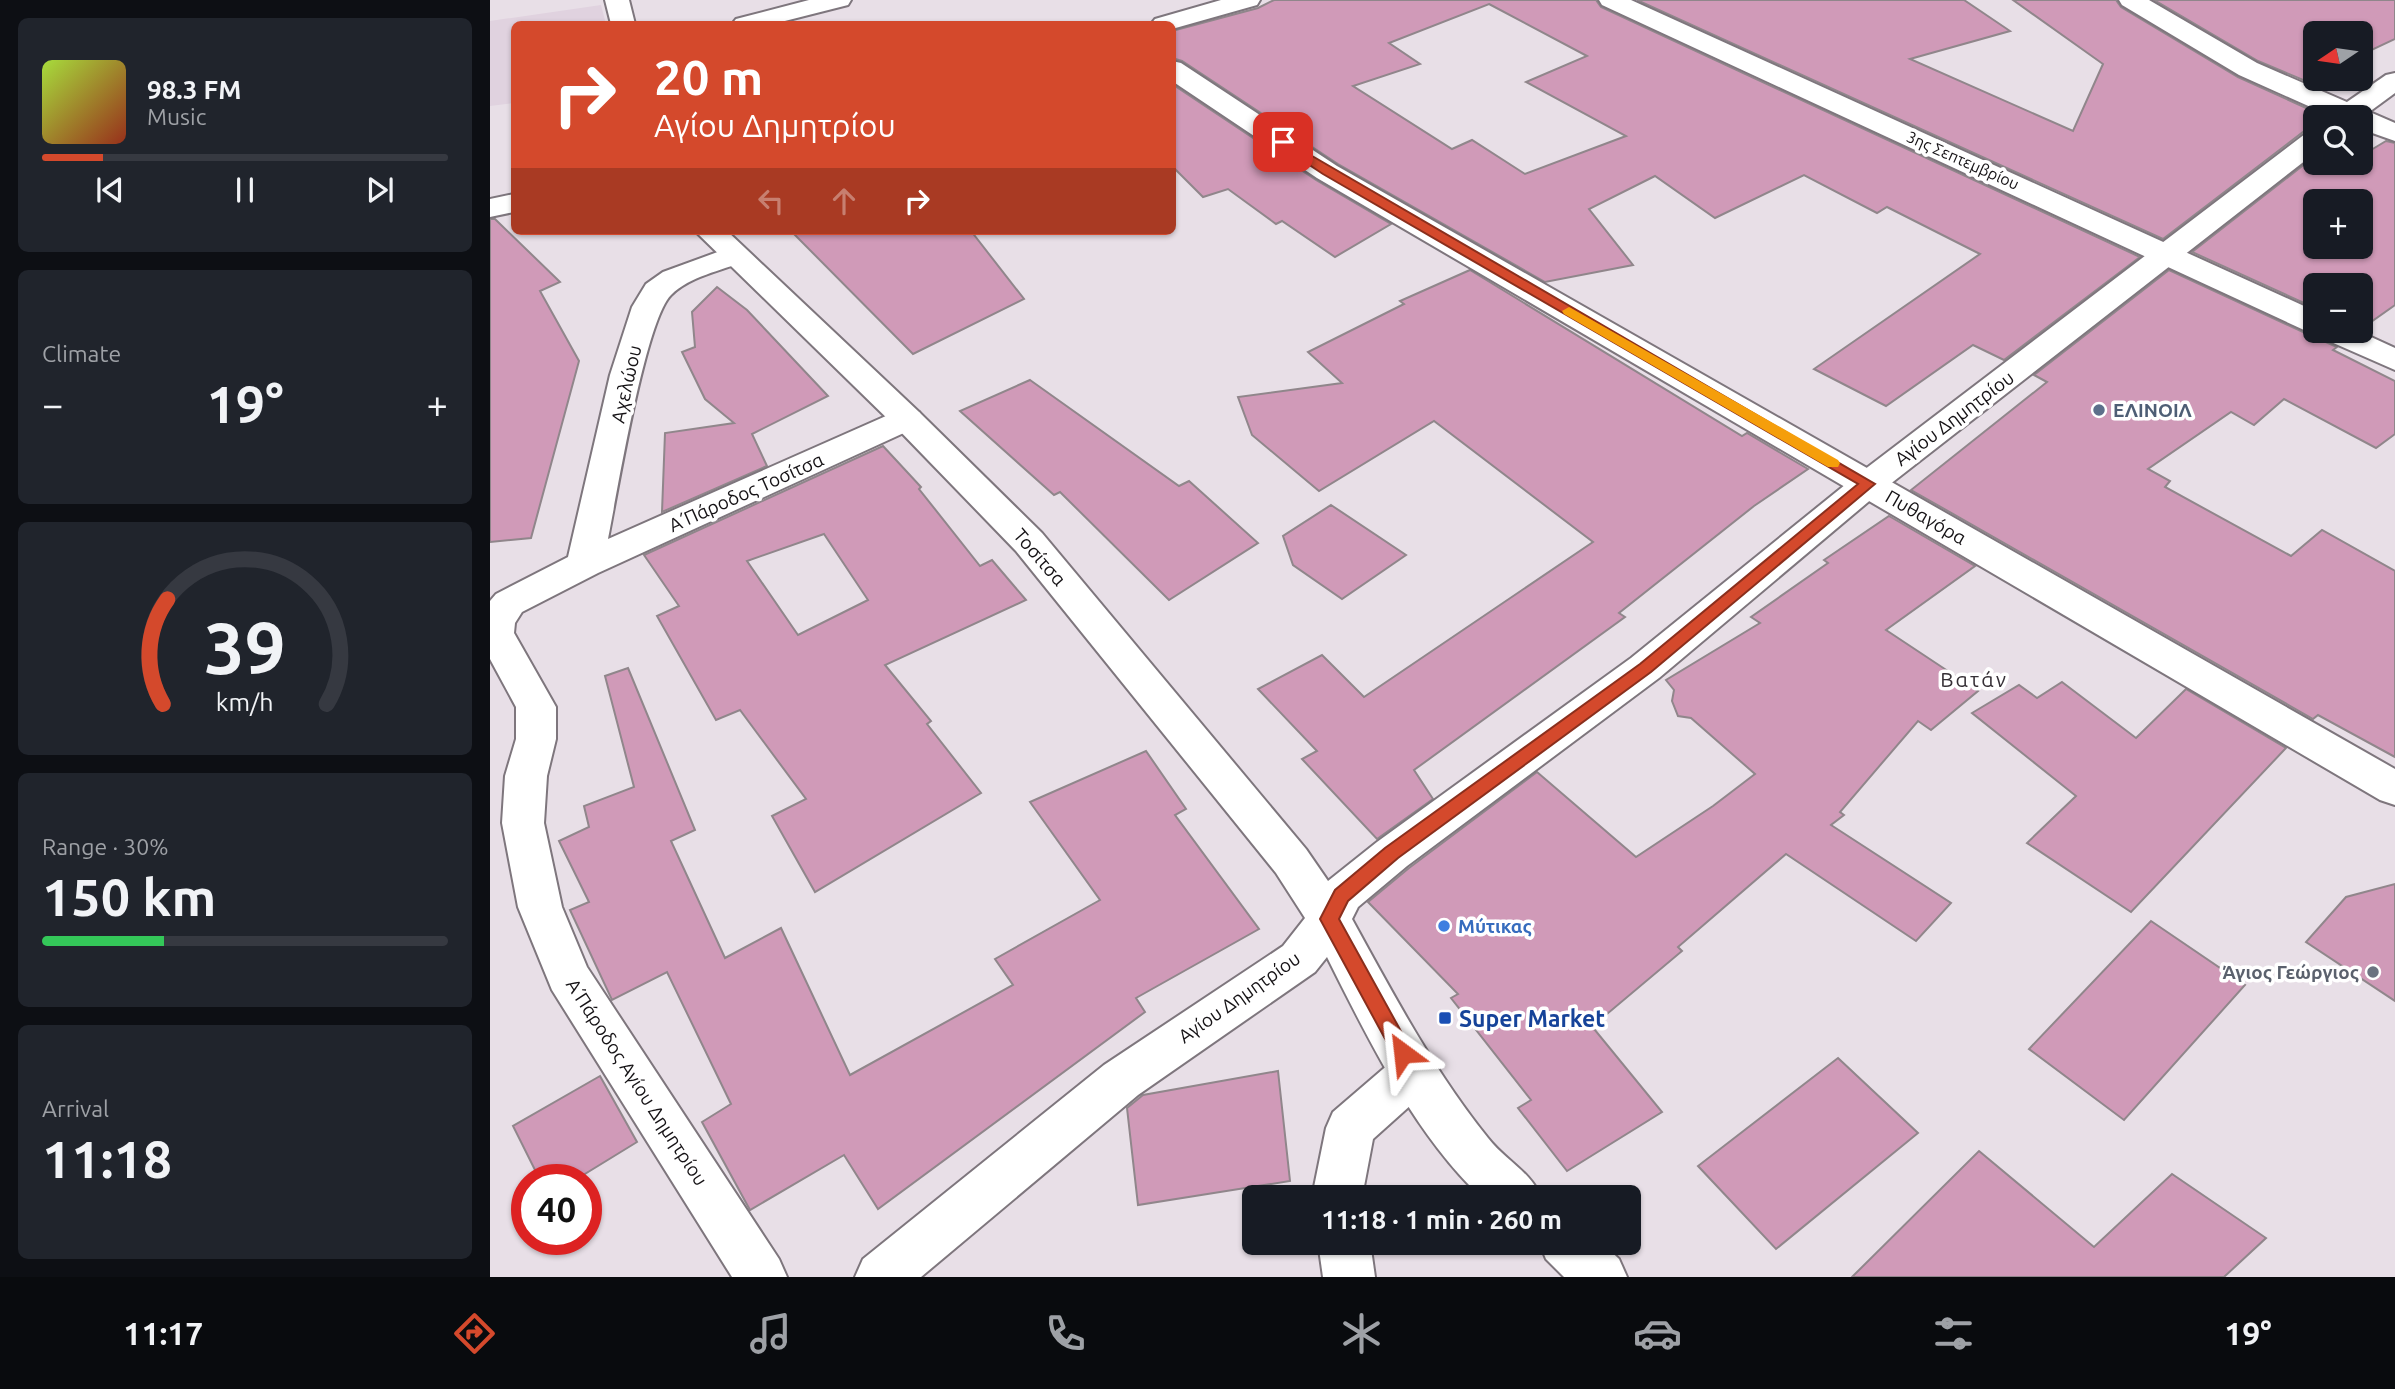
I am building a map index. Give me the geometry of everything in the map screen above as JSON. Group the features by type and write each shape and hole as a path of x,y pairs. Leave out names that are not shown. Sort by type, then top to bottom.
{"street":[{"path":"617,0 622,21"},
{"path":"757,21 839,0"},
{"path":"1174,21 1248,0"},
{"name":"3ης Σεπτεμβρίου","path":"1611,0 2303,317"},
{"path":"2130,0 2248,69 2326,105"},
{"name":"Πυθαγόρα","path":"1176,72 1327,172 2395,789"},
{"path":"2366,105 2395,81"},
{"path":"2373,124 2395,132"},
{"name":"Αγίου Δημητρίου","path":"881,1277 1121,1080 1298,959 1330,919 1342,895 1392,853 1645,668 1868,484 2303,149"},
{"path":"490,208 511,204"},
{"name":"Τοσίτσα","path":"722,243 906,419 1029,542 1290,861 1330,919 1414,1072 1472,1156 1503,1185"},
{"name":"Αχελώου","path":"585,564 646,305 655,292 722,243"},
{"path":"2359,343 2395,360"},
{"name":"Α΄ Πάροδος Τοσίτσα","path":"585,564 906,419"},
{"name":"Α΄ Πάροδος Αγίου Δημητρίου","path":"585,564 509,603 496,621 495,633 536,707 536,739 526,776 523,822 540,907 568,976 761,1277"},
{"path":"1338,1185 1350,1128 1414,1072"},
{"path":"1345,1255 1349,1277"},
{"path":"1578,1255 1601,1277"}],"shaded area":[{"path":"601,5 605,21 511,21 511,103 490,106 490,21"}],"building":[{"path":"1274,0 1596,0 1601,7 2140,257 2004,360 1973,345 1886,406 1814,369 1980,254 1887,207 1877,213 1804,175 1715,218 1655,176 1589,209 1633,265 1545,282 1338,164 1176,59 1176,30 1258,8","holes":["1489,4 1587,56 1526,82 1626,136 1525,174 1472,140 1452,149 1353,86 1420,64 1389,43"]},
{"path":"1637,0 1964,0 2010,31 1910,59 2073,131 2103,64 2013,0 2116,0 2121,7 2238,77 2303,107 2303,132 2163,239"},
{"path":"2154,0 2395,0 2395,39 2373,49 2373,21 2303,21 2303,80 2258,61"},
{"path":"1176,87 1316,180 1391,224 1335,257 1282,221 1276,224 1228,189 1203,197 1176,170"},
{"path":"2386,141 2395,143 2395,305 2373,321 2373,273 2303,273 2303,303 2192,252 2303,165 2303,175 2373,175 2373,149"},
{"path":"490,219 495,219 560,282 540,291 579,361 531,538 490,542"},
{"path":"795,235 974,235 1024,299 913,354"},
{"path":"1470,270 1742,436 1747,433 1808,469 1754,506 1619,613 1625,617 1414,770 1433,799 1377,839 1302,759 1317,751 1258,689 1322,655 1364,697 1593,542 1434,421 1319,491 1252,435 1238,397 1342,383 1308,352 1404,304 1400,301"},
{"path":"2169,270 2303,332 2303,343 2328,343 2337,347 2333,350 2395,381 2395,434 2376,448 2284,399 2254,425 2231,412 2148,469 2170,481 2165,487 2291,556 2322,530 2395,571 2395,757 2318,715 2313,719 1911,490 2047,382 2034,375"},
{"path":"717,287 747,310 828,396 752,434 767,466 662,512 665,433 734,423 705,399 682,352 695,347 692,312"},
{"path":"1030,380 1179,486 1189,481 1258,543 1169,600 1060,492 1054,495 960,411"},
{"path":"883,446 921,487 919,489 980,566 992,560 1026,600 885,665 931,721 927,724 981,793 815,892 772,816 806,799 740,710 716,720 657,616 679,606 644,555","holes":["824,534 868,600 798,635 747,561"]},
{"path":"1331,505 1406,555 1342,599 1293,565 1283,536"},
{"path":"1889,516 1975,566 1886,630 1978,691 1931,730 1918,721 1840,812 1844,815 1831,825 1951,903 1916,941 1786,854 1678,947 1682,951 1607,1014 1590,1024 1662,1112 1567,1171 1518,1108 1531,1100 1451,998 1458,994 1368,902 1537,772 1636,857 1713,806 1755,774 1691,718 1678,716 1672,701 1674,690 1666,680 1760,623 1751,617 1828,563 1824,560"},
{"path":"628,668 695,830 671,841 725,958 781,928 850,1075 1013,985 995,959 1100,900 1030,802 1146,751 1186,809 1175,815 1259,929 1136,998 1145,1012 878,1209 844,1155 750,1210 702,1122 731,1104 667,972 612,1000 570,910 589,902 559,841 589,827 584,806 634,787 605,676"},
{"path":"2062,682 2136,738 2186,689 2286,748 2131,912 2027,843 2076,796 1972,713 2019,685 2037,698"},
{"name":"Άγιος Γεώργιος","path":"2395,884 2395,1001 2306,942 2346,897"},
{"path":"2151,921 2245,985 2124,1120 2029,1049"},
{"path":"1838,1058 1918,1133 1776,1249 1698,1166"},
{"path":"1278,1071 1290,1181 1242,1185 1242,1189 1138,1205 1127,1108 1143,1095"},
{"path":"600,1076 637,1142 601,1164 532,1164 513,1126"},
{"path":"1979,1151 2094,1247 2172,1174 2266,1238 2224,1277 1852,1277"}],"slow traffic":[{"path":"1569,311 1833,463"}],"place":[{"name":"ΕΛΙΝΟΙΛ","path":"2099,410"},
{"name":"Μύτικας","path":"1444,926"},
{"name":"Άγιος Γεώργιος","path":"2373,972"},
{"name":"Super Market","path":"1445,1018"}],"district":[{"name":"Βατάν","path":"1974,679"}],"route":[{"path":"1283,142 1327,172 1868,484 1645,668 1392,853 1342,895 1330,919 1403,1053"}]}
